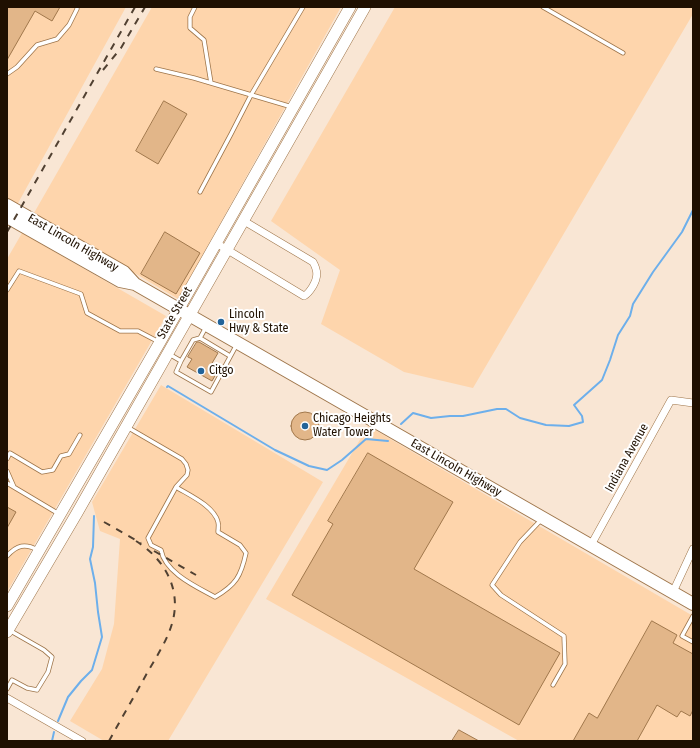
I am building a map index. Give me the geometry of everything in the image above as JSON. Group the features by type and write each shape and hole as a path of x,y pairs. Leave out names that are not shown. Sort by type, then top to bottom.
{"main road":[{"name":"East Lincoln Highway","path":"7,205 124,272 135,284 207,326 693,604"},
{"name":"East Lincoln Highway","path":"7,217 120,281 135,284"}],"street":[{"name":"State Street","path":"8,631 168,353 184,312 216,243 350,7"},
{"name":"State Street","path":"7,606 160,342 184,312 227,250 365,7"},
{"path":"216,243 304,296 308,294 317,278 317,270 313,262 244,221"},
{"name":"Indiana Avenue","path":"591,545 672,400 693,403"},
{"path":"673,592 693,549"},
{"path":"7,698 82,741"}],"lane":[{"path":"7,74 17,67 37,45 57,39 69,25 77,10 77,7"},
{"path":"195,7 190,17 190,28 204,40 211,83"},
{"path":"200,192 251,95 303,7"},
{"path":"543,7 623,53"},
{"path":"156,68 293,107"},
{"path":"7,290 19,271 81,294 87,313 120,331 138,331 160,342"},
{"path":"207,326 200,338 193,340 176,372 211,392 237,343"},
{"path":"200,338 230,356"},
{"path":"168,353 181,361"},
{"path":"126,427 182,459 186,464 188,470 187,475 176,488 148,538 152,545 160,550 164,561 170,568 196,587 215,597 227,590 234,583 242,570 246,553 240,545 218,532 219,523 205,505 176,488"},
{"path":"7,459 10,453 42,472 53,470 61,456 69,454 80,435"},
{"path":"7,471 14,487"},
{"path":"7,483 60,515"},
{"path":"543,518 520,542 492,585 501,595 564,636 565,664 553,685"},
{"path":"7,556 20,546 28,545 39,551"},
{"path":"693,616 682,636 693,642"},
{"path":"7,688 12,680 27,688 37,690 48,672 52,657 44,650 8,631"}],"shaded area":[{"path":"7,7 126,7 17,205 7,200"},
{"path":"152,7 341,7 178,299 34,213"},
{"path":"395,7 693,7 693,14 473,388 404,372 321,324 340,270 271,221"},
{"path":"22,233 166,316 7,592 7,259"},
{"path":"161,385 323,482 168,741 104,741 70,721 102,669 114,624 120,539 100,531 92,502"},
{"path":"368,426 693,616 693,741 519,741 266,599"}],"building":[{"path":"7,7 60,7 52,21 35,11 7,60"},
{"path":"164,101 187,114 158,164 136,151"},
{"path":"165,232 200,253 176,294 141,274"},
{"name":"Citgo","path":"197,342 218,353 208,370 216,374 212,381 187,367 192,359 188,357"},
{"name":"Chicago Heights Water Tower","path":"305,412 315,416 319,426 315,436 305,440 295,436 291,426 295,416"},
{"path":"368,453 453,502 414,569 560,653 519,725 292,595 333,524 328,521"},
{"path":"7,507 16,512 7,528"},
{"path":"652,621 677,635 673,643 693,654 693,710 690,716 681,711 677,717 657,705 637,741 573,741 589,713 597,718"},
{"path":"459,730 479,741 452,741"}],"waterway":[{"path":"401,424 413,413 431,418 463,416 497,409 506,409 520,418 546,425 569,426 583,422 582,416 574,405 602,380 618,335 630,316 633,304 653,272 682,232 693,210"},
{"path":"167,387 168,386 275,450 309,466 327,470 342,460 366,439 388,441"},
{"path":"58,721 68,697 92,670 102,637 95,583 90,559 93,547 94,516"},
{"path":"52,741 54,732"}],"railway":[{"path":"7,232 135,7"},
{"path":"103,70 121,48 145,7"},
{"path":"104,522 141,543"},
{"path":"109,741 165,641 171,627 175,608 172,585 168,574 154,556 136,541"},
{"path":"154,551 196,575"}],"place":[{"name":"Lincoln Hwy & State","path":"221,322"},
{"name":"Citgo","path":"201,371"},
{"name":"Chicago Heights Water Tower","path":"305,426"}]}
